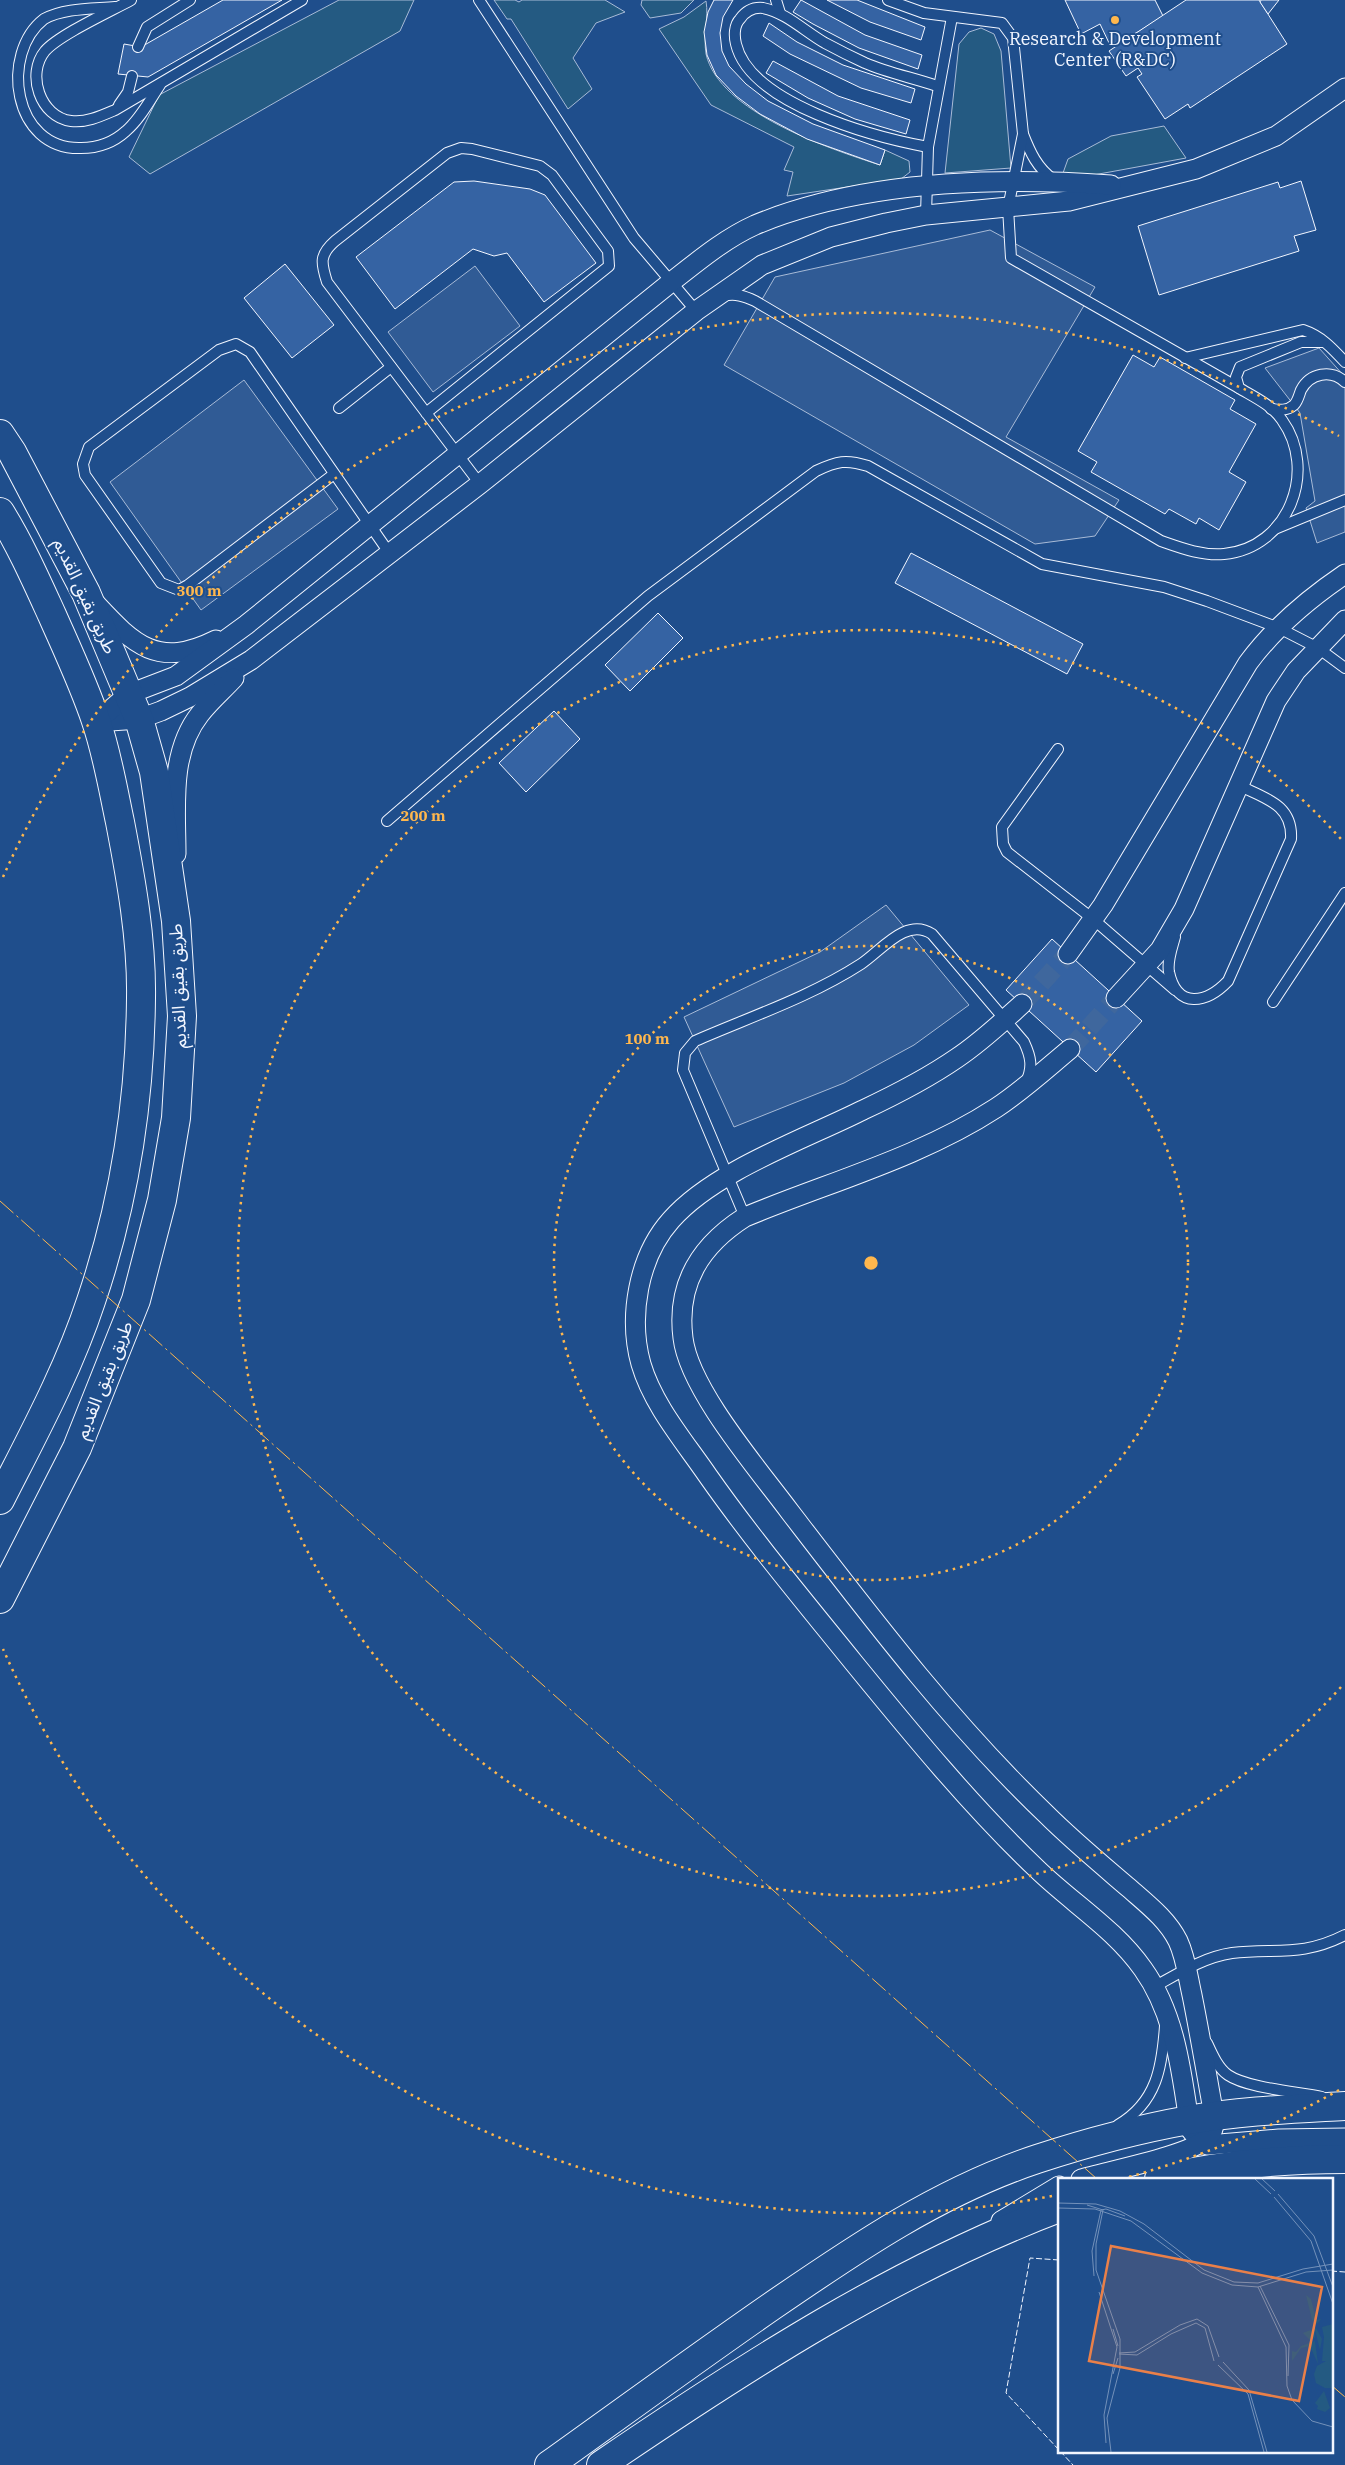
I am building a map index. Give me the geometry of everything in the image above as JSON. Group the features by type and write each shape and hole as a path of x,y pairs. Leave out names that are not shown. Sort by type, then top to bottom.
{"main road":[{"name":"طريق بقيق القديم","path":"0,434 12,452 86,593 134,707 154,772 176,920 182,1016 176,1118 162,1200 136,1300 77,1448 0,1599"},
{"name":"طريق بقيق القديم","path":"0,512 41,592 72,660 96,722 113,788 127,857 138,944 142,996 129,1150 113,1228 92,1301 66,1368 0,1500"},
{"path":"549,2465 858,2247 956,2192 1036,2159 1128,2133 1201,2126 1274,2110 1345,2106"},
{"path":"1163,2178 1205,2168 1266,2161 1345,2159"},
{"path":"601,2465 662,2423 802,2336 932,2262 1058,2208"}],"street":[{"path":"96,722 134,707 190,698 251,660 480,484 696,310 762,265 831,237 926,215 1069,201 1196,168 1276,136 1345,88"},
{"path":"96,722 134,707 246,625 670,283 731,238 762,223 822,202 871,193 974,182 1057,182 1130,186"},
{"path":"1068,954 1103,905 1248,663 1279,628 1321,590 1345,574"},
{"path":"86,593 126,636 152,650 169,653 188,651 246,625"},
{"path":"1116,998 1160,950 1184,910 1276,701 1296,671 1345,620"},
{"path":"176,920 176,780 180,754 199,715 251,660"},
{"path":"1022,1004 956,1059 915,1084 728,1177 690,1202 671,1220 653,1246 643,1271 637,1302 636,1333 641,1363 650,1388 671,1423 740,1521 906,1726 988,1820 1033,1865 1115,1937 1142,1967 1166,2013 1201,2126 1220,2145 1279,2139 1345,2138"},
{"path":"1070,1049 989,1112 905,1156 745,1217 725,1230 702,1254 687,1282 682,1311 683,1338 688,1360 703,1392 755,1466 860,1603 943,1703 998,1765 1046,1814 1160,1916 1178,1942 1198,2023 1201,2126 1185,2152 1085,2178"},
{"path":"932,2262 1058,2187"}],"lane":[{"path":"130,0 55,42 44,52 38,64 37,91 46,105 57,116 70,121 83,121 115,110 302,0"},
{"path":"138,47 147,27 190,0"},
{"path":"478,0 634,238 670,283 696,310"},
{"path":"776,0 780,13"},
{"path":"888,0 924,13 1002,23 1013,38 1023,134 1031,154 1043,172 1057,182"},
{"path":"118,7 55,14 32,28 17,50 12,68 14,99 20,114 29,127 57,146 70,148 100,146 127,130 162,82"},
{"path":"928,147 897,141 840,124 804,108 773,90 752,73 739,55 734,37 737,21 746,12 760,8 780,13 824,43 867,64 938,86"},
{"path":"926,215 928,147 952,16"},
{"path":"115,110 128,92 132,76"},
{"path":"713,298 730,294 755,301 1161,541 1204,554 1225,554 1260,542 1287,514 1294,500 1299,473 1293,440 1281,418 1272,409 1239,388 1011,258 1008,208 1023,134"},
{"path":"426,413 609,266 608,251 552,175 540,166 461,148 447,153 325,250 322,261 327,282 391,367 480,484"},
{"path":"1186,358 1303,330 1312,333 1329,344 1345,362"},
{"path":"1239,388 1236,383 1237,371 1250,362 1301,342 1319,341 1329,344"},
{"path":"334,474 179,590 161,583 86,475 83,464 89,447 219,350 236,344 250,352 390,554"},
{"path":"339,408 391,367"},
{"path":"1272,409 1285,410 1291,407 1296,403 1306,383 1322,374 1335,374 1345,382"},
{"path":"386,821 648,596 816,471 834,462 851,461 868,466 1042,564 1164,587 1207,601 1279,628 1318,648 1345,668"},
{"path":"1274,529 1345,500"},
{"path":"1058,749 1002,827 1003,844 1007,852 1092,919 1183,997 1196,1000 1208,998 1228,981 1291,839 1291,828 1285,811 1278,805 1238,785"},
{"path":"1273,1002 1345,893"},
{"path":"1183,997 1175,987 1169,971 1170,954 1184,910"},
{"path":"745,1217 683,1070 685,1053 695,1041 826,985 862,963 912,928 919,928 932,934 1024,1042 1031,1061 1031,1071 1023,1087"},
{"path":"1154,1987 1204,1960 1230,1954 1284,1953 1308,1949 1345,1936"},
{"path":"1036,2159 1104,2133 1132,2117 1153,2092 1162,2058 1166,2013"},
{"path":"1198,2023 1214,2058 1228,2074 1244,2082 1345,2101"}],"shaded area":[{"path":"339,0 414,0 400,31 150,174 129,157 159,95"},
{"path":"494,0 515,0 519,2 522,0 605,0 625,12 596,23 573,58 592,89 568,109 511,19 507,19"},
{"path":"642,0 694,0 681,13 650,18 641,5"},
{"path":"706,1 706,54 715,75 732,94 779,125 806,138 880,165 885,150 909,161 910,172 901,179 787,196 793,172 784,170 794,147 711,105 659,29 684,17"},
{"path":"981,28 994,34 1001,51 1011,168 945,173 959,44 969,32"},
{"path":"1164,126 1186,158 1088,176 1063,173 1068,159 1111,136"},
{"path":"990,230 1095,287 1006,437 1119,500 1095,536 1035,544 724,365 775,277"},
{"path":"475,266 520,326 433,392 388,332"},
{"path":"1319,348 1345,377 1345,532 1317,543 1306,508 1315,501 1300,413 1265,368"},
{"path":"244,380 338,509 201,610 110,482"},
{"path":"886,905 969,1005 914,1045 844,1083 734,1127 684,1017 820,952"}],"building":[{"path":"223,0 282,0 148,77 118,74 124,44 141,47"},
{"path":"714,0 733,0 723,17 720,33 722,51 729,66 746,84 768,101 813,124 885,150 880,165 807,139 760,114 736,96 716,75 707,55 704,32 708,12"},
{"path":"801,0 865,35 922,55 918,69 859,48 813,24 793,12"},
{"path":"827,0 857,0 925,27 921,40 870,22"},
{"name":"Research & Development Center (R&DC)","path":"1065,0 1155,0 1163,16 1138,32 1110,45 1100,24 1081,34"},
{"path":"1186,0 1259,0 1287,44 1190,108 1188,104 1165,119 1137,77 1142,74 1138,68 1126,76 1109,51"},
{"path":"1261,0 1279,0 1268,14 1260,2"},
{"path":"769,23 797,42 843,65 915,89 911,103 861,88 790,54 763,36"},
{"path":"773,61 838,96 910,120 906,134 855,119 808,98 766,73"},
{"path":"474,181 530,189 545,195 596,263 544,302 507,253 494,256 473,249 395,309 356,257 454,182"},
{"path":"1301,181 1316,230 1294,236 1299,251 1159,295 1138,226 1278,182 1280,188"},
{"path":"285,264 334,325 292,358 244,298"},
{"path":"1133,355 1154,367 1160,357 1235,400 1230,409 1256,424 1229,472 1246,482 1219,530 1199,518 1196,524 1169,509 1165,514 1091,472 1097,462 1078,451"},
{"path":"911,553 1083,644 1067,674 895,583"},
{"path":"658,613 683,638 630,691 605,665"},
{"path":"554,711 580,739 526,792 499,763"},
{"path":"1052,939 1142,1021 1096,1072 1006,990"}],"tunnel":[{"path":"1022,1004 1068,954"},
{"path":"1070,1049 1116,998"}],"fence":[{"path":"1058,2260 1030,2258 1006,2393 1058,2449"},
{"path":"1332,2271 1345,2272"},
{"path":"1061,2452 1073,2465"}],"power":[{"path":"0,1201 1096,2178"},
{"path":"1332,2386 1345,2397"}],"place":[{"name":"Research & Development Center (R&DC)","path":"1115,20"}]}
